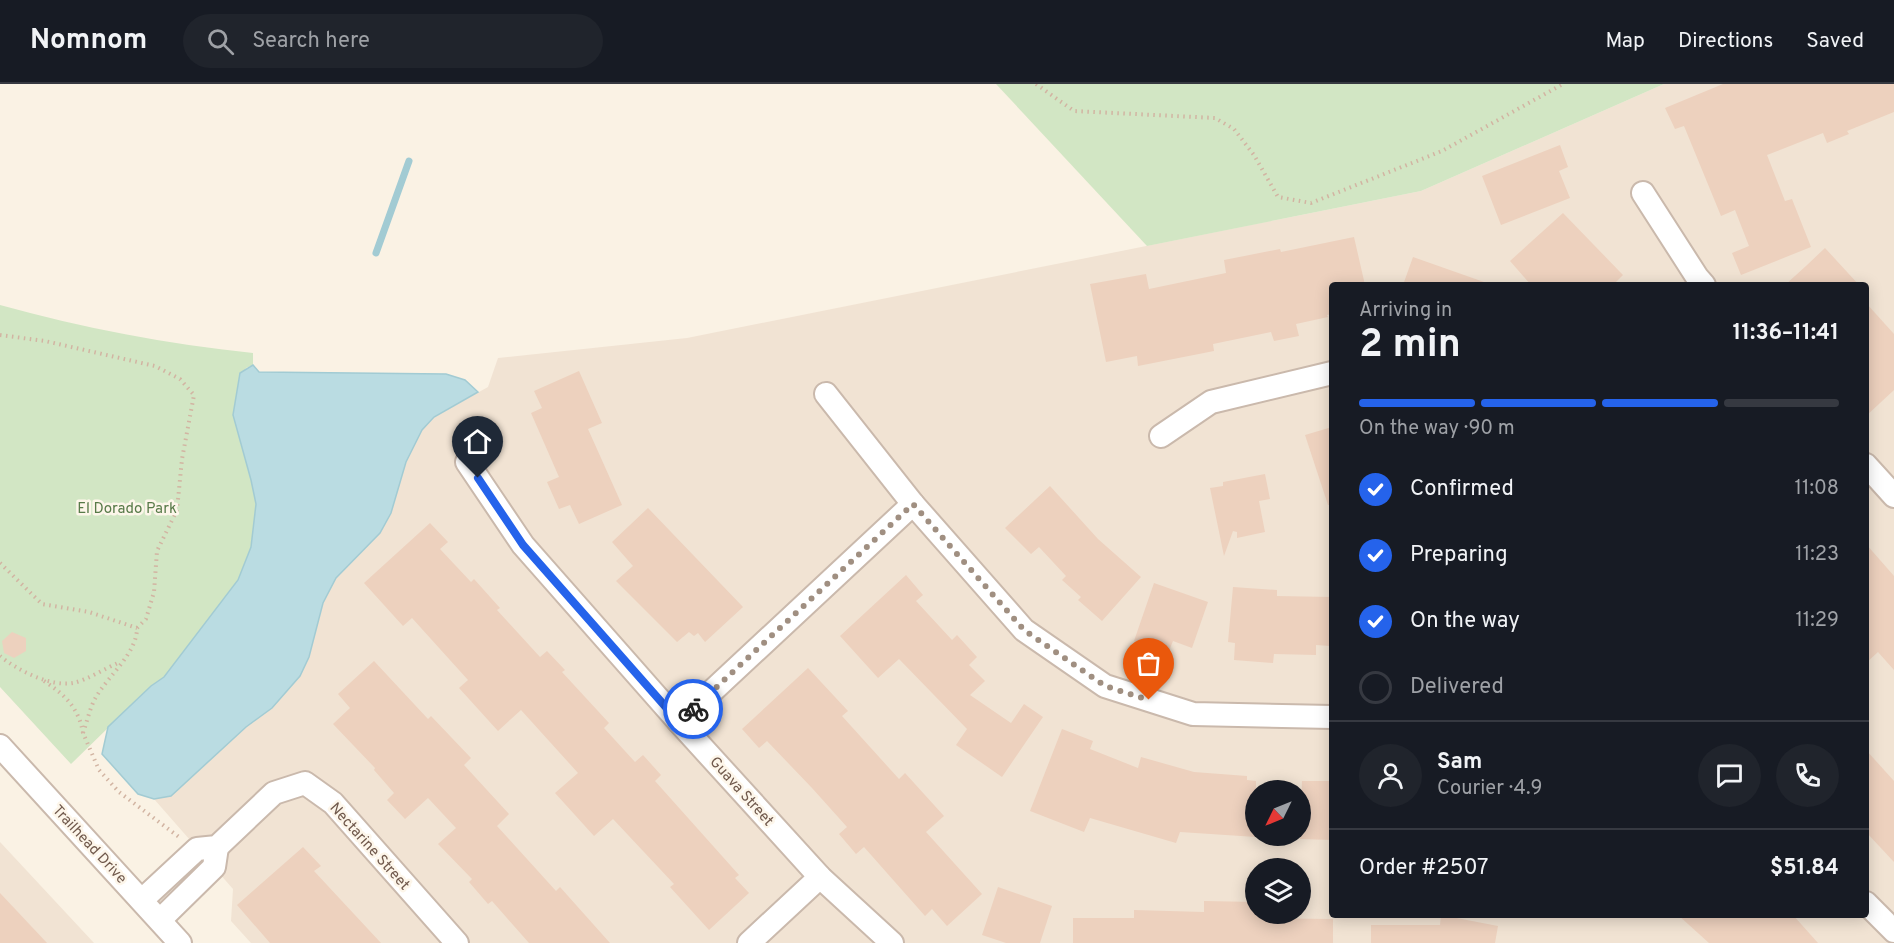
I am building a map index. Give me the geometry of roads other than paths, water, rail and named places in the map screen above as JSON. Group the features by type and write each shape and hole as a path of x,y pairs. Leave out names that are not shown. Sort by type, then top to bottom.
{"street":[{"path":"1643,192 1701,282"},
{"path":"1161,436 1211,402 1329,375"},
{"path":"826,394 913,504 1024,630 1105,686 1192,714 1329,717"},
{"name":"Guava Street","path":"467,462 523,545 679,722 820,876 892,943"},
{"path":"1869,468 1894,496"},
{"path":"679,722 913,504"},
{"name":"Trailhead Drive","path":"0,746 180,943"},
{"name":"Nectarine Street","path":"142,900 197,849 217,847 274,793 305,783 333,803 457,943"},
{"name":"Nectarine Street","path":"160,920 214,867 217,847"},
{"path":"749,943 820,876"},
{"path":"1869,906 1894,931"}],"water":[{"path":"253,365 259,372 446,374 465,380 478,392 434,417 422,430 406,462 391,513 380,533 336,578 323,603 309,657 300,676 272,708 246,727 171,796 154,799 138,794 102,754 108,727 151,686 164,677 238,580 251,547 256,504 233,415 240,373"}],"waterway":[{"path":"376,253 409,161"}],"park label":[{"name":"El Dorado Park","path":"127,508"}]}
